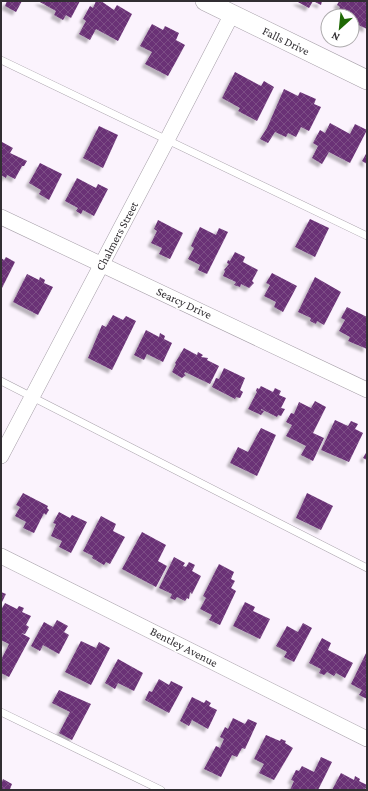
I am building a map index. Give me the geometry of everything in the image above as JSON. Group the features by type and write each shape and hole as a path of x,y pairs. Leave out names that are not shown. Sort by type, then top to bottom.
{"street":[{"name":"Falls Drive","path":"205,1 367,80"},
{"name":"Chalmers Street","path":"1,456 232,14"},
{"name":"Searcy Drive","path":"1,217 367,390"},
{"name":"Bentley Avenue","path":"1,556 367,739"}],"lane":[{"path":"1,60 367,236"},
{"path":"1,381 33,396 367,568"},
{"path":"1,712 161,790"}],"building":[{"path":"7,1 22,1 16,12 5,6"},
{"path":"38,1 80,1 71,18 66,15 63,20 54,15 56,11"},
{"path":"96,1 101,1 114,10 117,5 132,14 118,41 96,29 90,40 79,34 86,21 83,19 90,6 93,8"},
{"path":"296,1 313,1 309,8"},
{"path":"313,1 322,1 321,5"},
{"path":"339,1 367,1 367,29 360,26 360,8 340,8 337,5"},
{"path":"152,24 163,30 165,26 179,33 176,40 185,45 168,76 145,64 152,52 140,46"},
{"path":"235,72 261,86 264,81 274,87 257,121 238,111 240,108 222,98"},
{"path":"284,89 298,96 300,92 316,99 314,104 321,107 309,131 301,127 296,137 288,133 286,137 275,132 268,143 260,139 267,128"},
{"path":"330,123 350,134 355,124 367,130 350,163 329,152 322,164 312,158 318,146 313,143 320,130 325,133"},
{"path":"99,126 118,135 103,168 83,158"},
{"path":"2,142 13,148 10,153 27,161 24,166 22,166 15,179 7,175 6,178 1,175"},
{"path":"367,152 367,164 362,161"},
{"path":"40,163 62,174 49,200 39,194 41,190 29,183"},
{"path":"77,178 96,188 98,184 108,189 94,216 83,210 81,214 76,211 78,208 65,201"},
{"path":"310,219 329,228 315,257 295,247"},
{"path":"158,220 183,233 170,259 159,254 162,248 151,243 157,231 154,229"},
{"path":"200,227 216,235 219,228 228,232 207,274 198,270 200,265 188,259 194,248 191,246"},
{"path":"235,252 245,257 243,262 258,270 252,281 254,283 249,288 241,284 240,287 234,285 236,282 223,276 224,270 229,264 227,263 228,260 230,261"},
{"path":"6,257 15,262 1,290 1,258 4,260"},
{"path":"272,273 297,286 283,312 274,307 276,302 264,296 270,285 266,283"},
{"path":"27,274 39,280 40,277 45,280 44,283 53,287 38,315 13,302"},
{"path":"315,277 341,292 324,325 317,321 316,324 310,321 311,318 298,312"},
{"path":"347,307 367,317 367,349 348,341 350,337 339,331 345,320 341,318"},
{"path":"113,315 123,320 126,316 136,321 112,370 88,358 102,325 106,327"},
{"path":"146,330 159,337 160,333 165,336 164,339 172,343 163,362 147,354 144,360 134,355"},
{"path":"184,348 197,355 198,352 203,355 201,357 208,358 207,360 219,366 210,384 185,372 184,374 186,375 182,378 172,372 176,364 175,363"},
{"path":"224,368 245,378 240,390 243,392 240,398 236,397 235,399 212,387 216,378 219,379"},
{"path":"261,386 273,392 275,388 281,391 279,395 286,398 281,408 285,409 281,416 278,415 277,417 261,409 264,411 261,415 248,409 257,392 257,388 259,389"},
{"path":"315,401 326,407 313,433 324,438 313,461 301,455 306,446 286,436 292,425 286,422 291,413 294,414 299,402 311,408"},
{"path":"335,420 348,426 351,421 358,424 355,429 363,433 349,462 321,450"},
{"path":"261,428 276,435 257,476 230,463 238,447 248,452"},
{"path":"367,451 367,460 363,458"},
{"path":"23,493 48,506 47,508 49,510 46,515 44,513 34,533 23,528 26,522 15,516 20,507 16,505"},
{"path":"307,493 333,506 321,530 296,518"},
{"path":"59,512 70,518 72,515 87,522 71,553 59,547 62,541 51,536 56,524 53,523"},
{"path":"101,516 116,524 113,531 125,537 110,564 106,562 104,565 92,558 93,556 83,551"},
{"path":"142,532 166,545 158,561 167,566 156,587 122,569"},
{"path":"174,557 185,563 183,566 186,567 189,562 195,565 192,571 201,576 192,594 190,592 189,599 187,598 185,601 177,597 175,600 170,598 172,594 159,588"},
{"path":"219,564 234,572 231,579 235,581 231,588 236,591 220,625 209,620 212,615 200,609 206,598 203,596"},
{"path":"1,592 6,594 1,604"},
{"path":"245,602 255,607 253,611 270,619 260,639 233,626"},
{"path":"5,603 17,609 19,606 24,608 22,612 31,616 26,625 29,627 25,634 21,633 30,638 9,677 1,673 1,660 9,644 1,640 1,610"},
{"path":"57,620 68,626 64,632 69,635 59,654 43,645 40,651 31,646 44,622 53,627"},
{"path":"303,623 312,628 294,662 284,657 287,652 276,646 287,626 298,632"},
{"path":"322,638 331,643 328,650 353,663 345,678 336,673 334,676 327,672 324,675 319,673 321,669 309,663"},
{"path":"81,641 96,648 99,642 110,648 91,685 65,672"},
{"path":"367,651 367,699 359,695 362,690 351,684"},
{"path":"118,659 143,673 134,691 118,683 115,689 105,683"},
{"path":"159,679 169,685 171,681 183,687 169,713 145,700 149,691 152,692"},
{"path":"59,690 91,704 72,740 59,733 70,712 52,703"},
{"path":"192,697 204,703 206,700 211,703 209,706 217,710 208,729 192,720 189,726 180,721"},
{"path":"233,718 245,724 248,719 257,723 245,749 242,748 237,757 232,755 221,777 204,769 216,746 220,748 224,739 220,737 225,727 228,729"},
{"path":"266,735 280,741 281,739 286,741 285,743 293,748 274,780 259,773 264,764 254,759"},
{"path":"321,757 332,762 318,790 290,790 294,781 291,780 296,770 299,771 302,766 314,772"},
{"path":"341,773 354,780 355,776 360,779 359,781 367,785 365,790 332,790"},
{"path":"3,779 12,784 10,789 12,790 1,790"}]}
